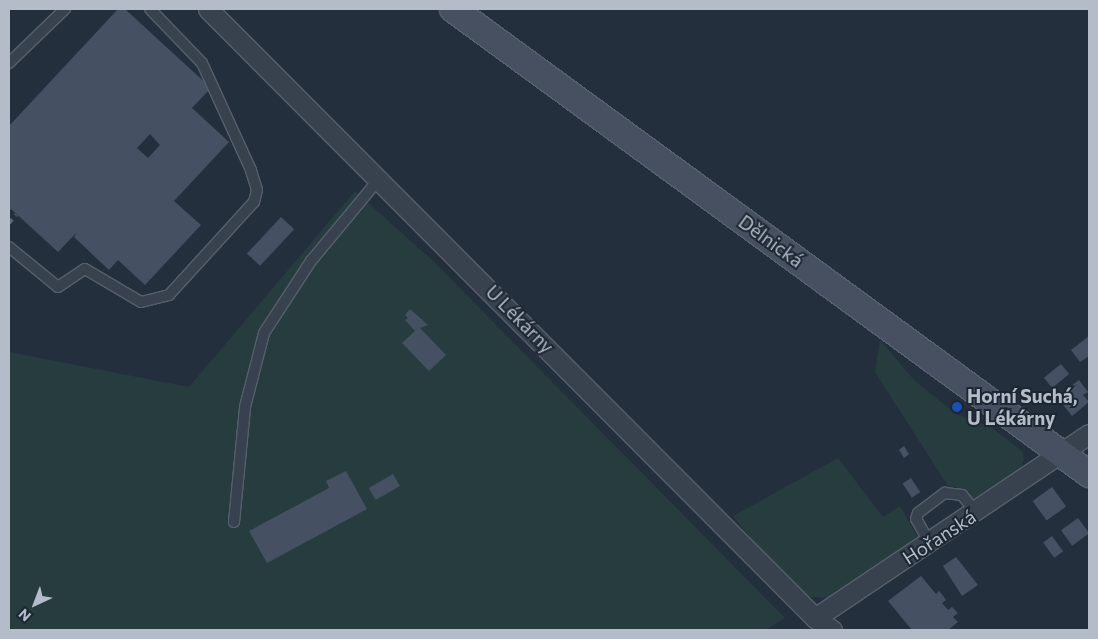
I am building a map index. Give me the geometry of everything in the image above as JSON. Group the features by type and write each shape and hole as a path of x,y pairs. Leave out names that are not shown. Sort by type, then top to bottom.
{"main road":[{"name":"Dělnická","path":"452,9 1089,474"}],"street":[{"name":"U Lékárny","path":"208,9 815,618 832,630"},
{"name":"Hořanská","path":"815,618 976,512 1089,434"}],"lane":[{"path":"9,63 65,9"},
{"path":"9,247 58,287 85,269 142,302 169,295 254,202 258,190 252,170 202,63 150,9"},
{"path":"234,522 245,407 264,333 311,261 379,179"},
{"path":"929,542 916,518 918,512 945,493 962,495 976,512"}],"green space":[{"path":"355,191 434,262 785,618 765,630 9,630 9,352 189,387"},
{"path":"880,340 915,381 956,414 991,427 1023,452 1024,460 1018,475 977,501 956,487 948,486 875,372"},
{"path":"838,458 883,517 900,506 917,536 867,576 831,598 810,597 769,560 733,516"}],"building":[{"path":"118,9 125,9 211,88 192,108 229,142 174,201 201,225 145,285 118,260 109,270 74,237 77,232 58,252 11,209 9,211 9,126","holes":["150,134 160,145 148,158 137,148"]},
{"path":"281,217 294,229 260,266 247,254"},
{"path":"410,309 428,325 420,328 446,355 429,371 402,343 415,331 405,320 408,318 405,315"},
{"path":"1089,336 1089,356 1080,362 1071,350"},
{"path":"1061,364 1069,374 1052,388 1044,378"},
{"path":"1079,380 1088,392 1083,395 1089,402 1072,416 1057,397"},
{"path":"904,446 909,454 904,458 899,450"},
{"path":"346,471 367,509 267,563 249,531 329,488 326,481"},
{"path":"393,474 400,486 376,500 369,488"},
{"path":"911,478 920,492 912,498 903,483"},
{"path":"1052,487 1066,506 1047,521 1033,501"},
{"path":"1078,518 1089,533 1072,546 1061,530"},
{"path":"1052,536 1063,551 1054,558 1043,542"},
{"path":"956,557 978,585 962,596 943,566"},
{"path":"921,576 936,594 939,591 944,597 946,600 942,603 948,610 952,607 958,613 953,617 958,622 948,630 912,630 888,601"}],"railway":[{"path":"9,223 16,215"}],"place":[{"name":"Horní Suchá, U Lékárny","path":"957,407"}]}
